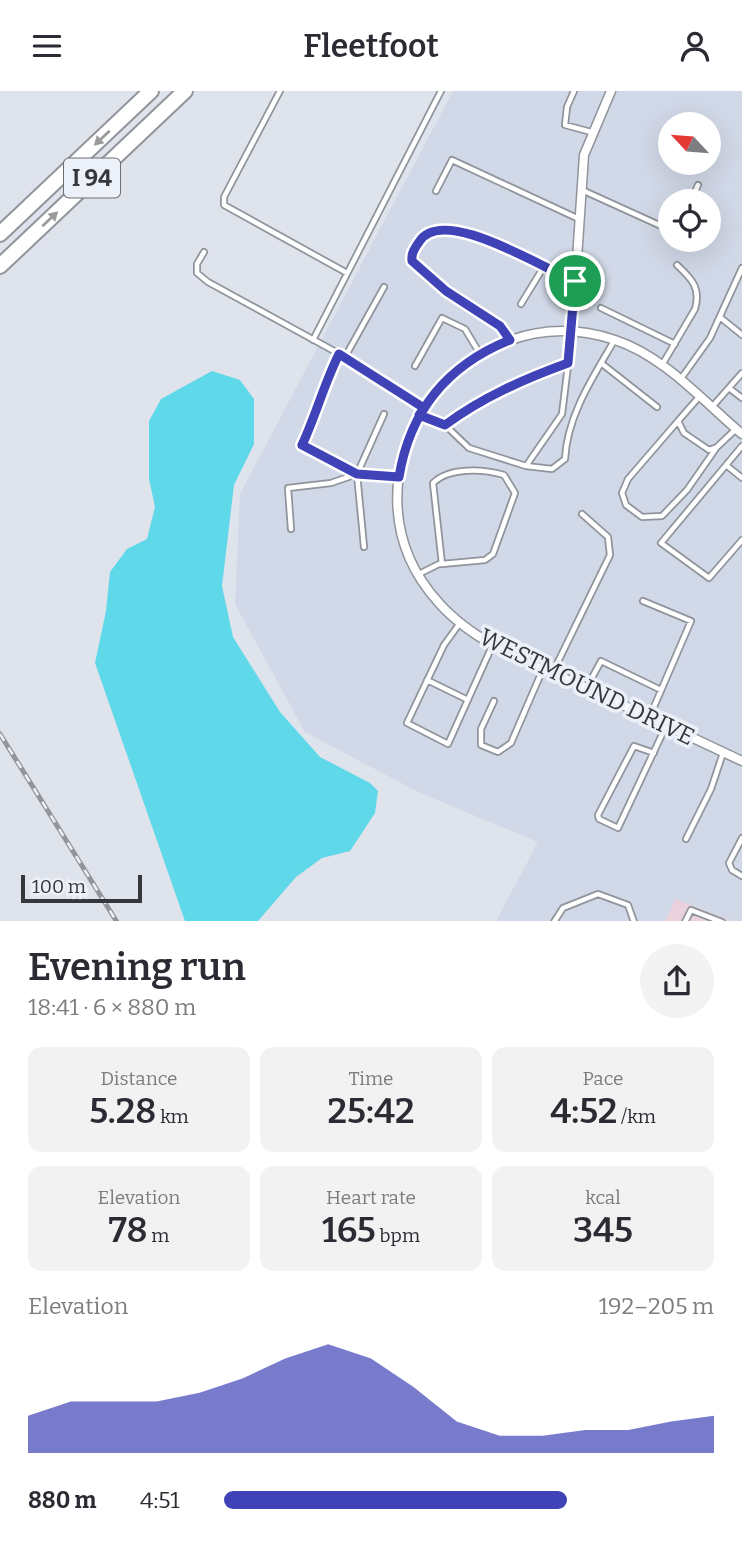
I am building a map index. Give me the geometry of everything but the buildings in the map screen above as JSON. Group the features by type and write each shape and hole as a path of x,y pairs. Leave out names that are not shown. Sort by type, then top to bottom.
{"highway":[{"name":"I 94","path":"0,235 151,91"},
{"name":"I 94","path":"0,266 185,91"}],"street":[{"path":"572,333 584,155 611,91"},
{"name":"WESTMOUND DRIVE","path":"739,431 662,366 614,340 572,333 532,335 510,340 480,354 447,377 421,411 406,444 399,477 402,531 419,574 438,603 460,623 493,644 742,761"},
{"path":"342,355 421,411"}],"lane":[{"path":"280,91 224,197 224,205 347,273"},
{"path":"313,341 441,91"},
{"path":"574,91 567,107 565,125 592,132"},
{"path":"436,191 452,160 579,219"},
{"path":"696,189 698,185"},
{"path":"581,190 658,225"},
{"path":"510,340 500,326 446,291 412,261 411,256 425,233 446,228 488,240 575,281"},
{"path":"204,252 197,264 197,273 208,282 342,355"},
{"path":"662,366 698,299 695,282 677,265"},
{"path":"521,304 543,268"},
{"path":"680,380 720,318 742,268"},
{"path":"357,474 302,445 313,421 323,385 384,287"},
{"path":"601,308 675,344"},
{"path":"415,366 442,318 466,329 480,354"},
{"path":"720,318 742,335"},
{"path":"526,466 562,414 572,333"},
{"path":"421,411 445,425 469,448 526,466 552,469 565,459 581,400 614,340"},
{"path":"445,425 470,406 514,384 568,363"},
{"path":"601,363 657,407"},
{"path":"712,408 742,373"},
{"path":"729,388 742,398"},
{"path":"699,397 628,479 622,493 626,505 642,517 662,516 687,490 717,447"},
{"path":"364,547 357,474 384,414"},
{"path":"678,421 684,433 709,450 739,431"},
{"path":"742,446 661,543 709,577 742,540"},
{"path":"726,465 742,478"},
{"path":"419,574 442,564 485,560 493,554 515,493 504,475 486,470 440,475 433,483 442,564"},
{"path":"291,529 288,488 331,483 357,474 399,477"},
{"path":"553,672 610,555 608,537 582,515"},
{"path":"643,601 691,621 649,717"},
{"path":"460,623 443,645 407,723 448,744 493,644"},
{"path":"586,688 601,661 661,690"},
{"path":"495,701 479,737 481,745 498,753 511,743 543,668"},
{"path":"427,680 468,699"},
{"path":"654,753 634,746 598,815 599,819 618,828 654,753 667,725"},
{"path":"686,839 711,789 723,752"},
{"path":"742,838 729,863 732,870 742,876"},
{"path":"555,921 563,908 598,894 628,905 634,921"},
{"path":"686,921 691,910 710,919"}],"shaded area":[{"path":"453,91 742,91 742,921 732,921 676,899 665,921 496,921 538,842 420,793 305,732 235,604 240,494"},
{"path":"676,898 732,921 665,921"}],"water":[{"path":"212,371 240,380 254,399 254,444 234,485 222,586 233,637 280,712 320,757 370,783 378,791 375,813 350,851 322,858 296,877 258,921 185,921 95,663 106,611 110,572 127,549 147,539 155,507 149,479 149,421 161,399"}],"railway":[{"path":"0,734 116,921"}],"route":[{"path":"575,281 488,240 460,230 433,229 425,233 411,256 412,261 446,291 500,326 510,340 475,356 440,384 431,396 424,408 419,415 412,429 399,477 357,474 302,445 313,421 323,385 339,354 424,408 419,415 445,425 470,406 525,378 568,363 575,281"}]}
